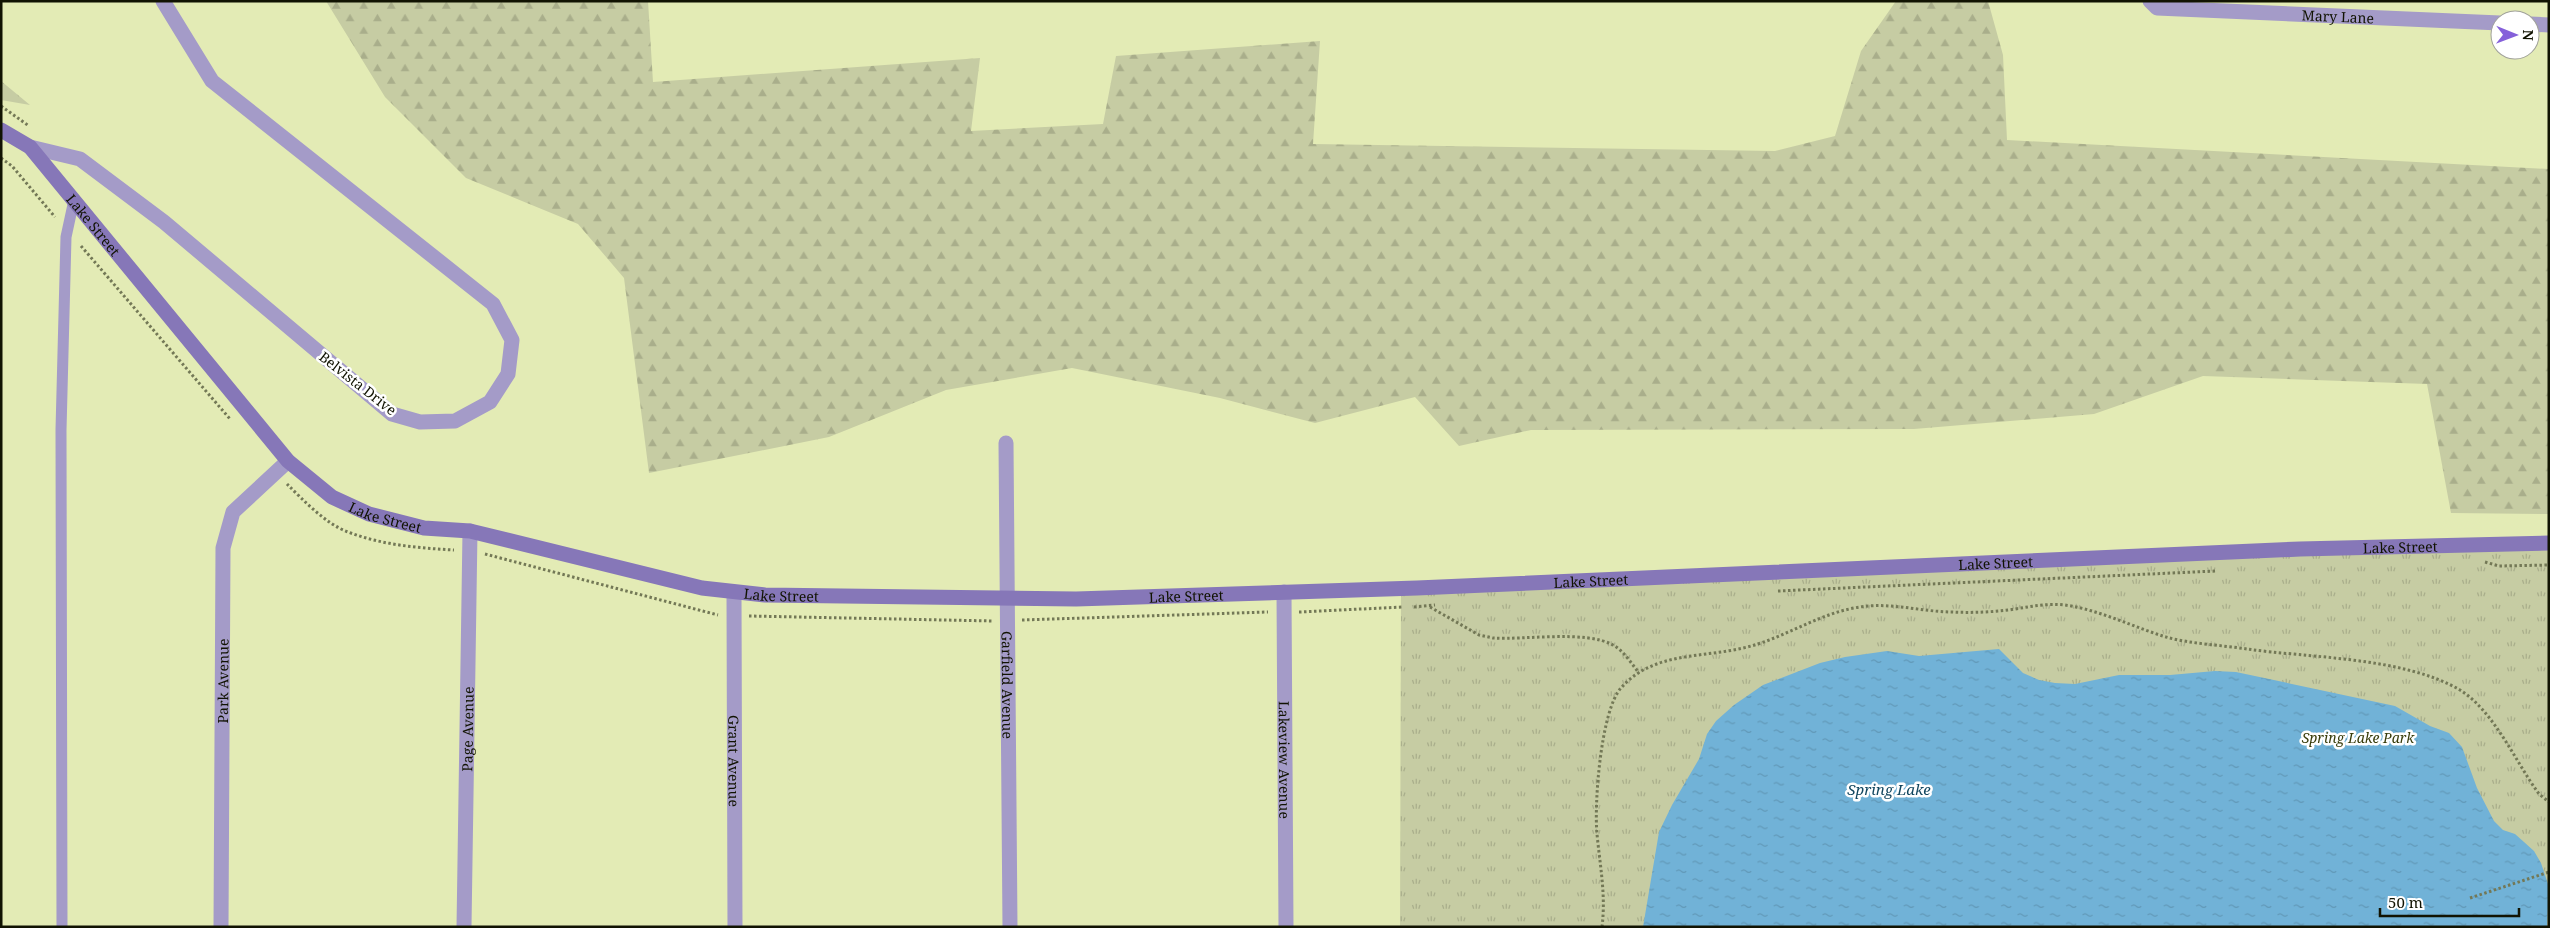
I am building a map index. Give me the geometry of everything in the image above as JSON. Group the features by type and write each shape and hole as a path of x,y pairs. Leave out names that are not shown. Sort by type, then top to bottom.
{"street":[{"name":"Belvista Drive","path":"30,147 80,159 164,222 392,414 420,422 455,420 490,402 508,374 512,340 493,304 212,81 164,1"},
{"name":"Mary Lane","path":"2150,1 2157,8 2490,23"},
{"name":"Lake Street","path":"1,130 30,147 288,461 332,497 369,514 424,528 470,531 702,588 734,593 1076,599 1417,588 2290,549 2549,543"},
{"name":"Garfield Avenue","path":"1006,443 1010,927"},
{"name":"Park Avenue","path":"221,927 223,548 232,512 288,461"},
{"name":"Page Avenue","path":"464,927 470,531"},
{"name":"Lakeview Avenue","path":"1284,592 1286,927"},
{"name":"Grant Avenue","path":"734,593 735,927"}],"lane":[{"path":"62,927 61,430 67,230 74,200"}],"path":[{"path":"1,158 12,166 231,421"},
{"path":"276,472 309,506 346,532 406,547 470,550 718,615 1008,621 1430,607 1440,603"},
{"path":"2477,562 2499,566 2549,565"},
{"path":"1772,591 2221,571"},
{"path":"1602,927 1604,895 1597,831 1602,751 1612,702 1618,691 1639,673 1666,661 1690,654 1725,652 1766,642 1827,615 1863,606 1893,606 1952,612 2006,610 2048,604 2065,605 2101,614 2168,637 2268,652 2322,656 2402,670 2436,680 2461,691 2490,718 2539,794 2549,802"},
{"path":"1430,607 1479,635 1493,638 1582,638 1604,641 1623,652 1639,673"},
{"path":"2470,898 2547,872"}],"green space":[{"path":"326,1 648,1 653,82 980,58 971,131 1103,124 1116,56 1320,41 1313,144 1775,151 1835,136 1861,51 1896,1 1988,1 2003,55 2007,140 2549,169 2549,514 2451,513 2427,384 2203,376 2094,414 1914,429 1531,430 1459,446 1415,397 1315,423 1220,398 1072,368 946,390 829,437 649,473 624,278 578,224 466,178 385,97"},
{"path":"1,81 30,105 1,100"},
{"name":"Spring Lake Park","path":"2549,543 2549,927 1400,927 1401,589"}],"water":[{"name":"Spring Lake","path":"1999,649 2023,673 2039,680 2055,683 2075,684 2119,675 2170,675 2215,671 2236,672 2395,706 2430,726 2449,733 2462,747 2477,788 2494,821 2503,830 2515,834 2524,842 2534,851 2541,863 2549,887 2547,927 1643,927 1659,832 1672,805 1699,759 1707,734 1716,721 1734,705 1763,685 1820,663 1845,657 1887,651 1919,656"}]}
